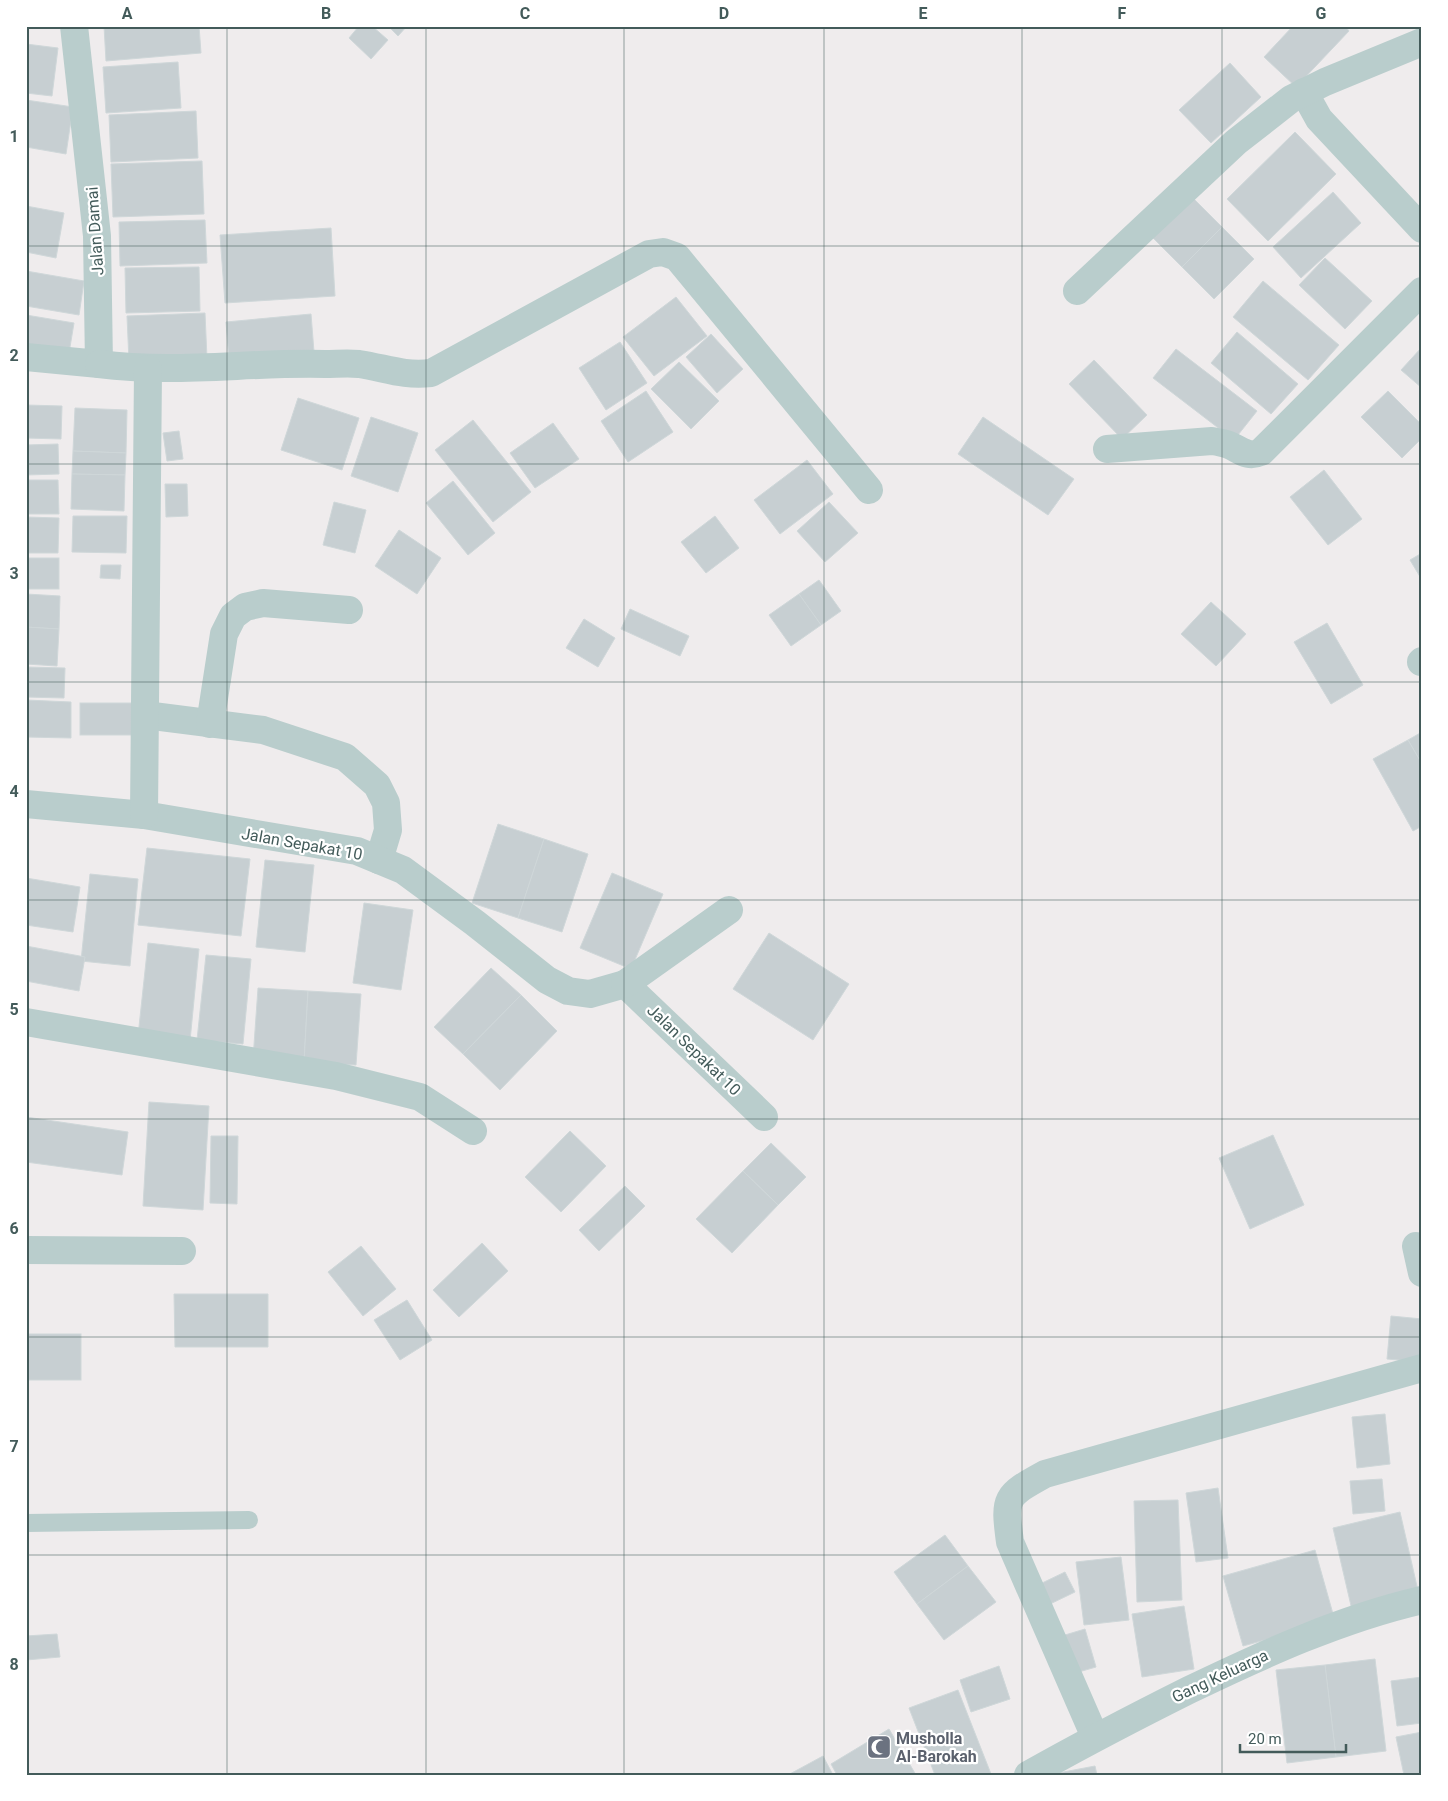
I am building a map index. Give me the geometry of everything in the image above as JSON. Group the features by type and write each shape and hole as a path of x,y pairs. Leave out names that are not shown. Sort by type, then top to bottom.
{"street":[{"name":"Jalan Damai","path":"74,26 98,236 99,364"},
{"path":"1077,291 1236,142 1291,99 1324,82 1422,42"},
{"path":"1304,92 1319,119 1422,230"},
{"path":"26,357 148,369 213,368 301,363 359,364 413,375 431,373 649,254 663,252 677,256 869,490"},
{"path":"1107,449 1212,441 1229,445 1248,455 1260,452 1422,290"},
{"path":"144,816 148,369"},
{"path":"210,724 224,634 233,616 245,607 263,603 349,610"},
{"path":"145,715 263,730 344,757 377,784 386,804 388,830 379,860"},
{"name":"Jalan Sepakat 10","path":"26,804 144,816 356,851 403,870 547,980 568,991 590,994 625,984 729,910"},
{"name":"Jalan Sepakat 10","path":"625,984 764,1117"},
{"path":"26,1022 336,1076 420,1098 473,1131"},
{"path":"1416,1246 1422,1273"},
{"path":"26,1250 182,1251"},
{"path":"1095,1737 1010,1542 1008,1501 1019,1488 1045,1474 1422,1368"},
{"name":"Gang Keluarga","path":"1028,1775 1095,1737 1235,1668 1308,1636 1387,1608 1422,1600"}],"lane":[{"path":"26,1523 249,1520"}],"building":[{"path":"104,26 199,26 201,53 106,61"},
{"path":"359,26 372,26 388,40 371,59 349,38"},
{"path":"388,26 407,26 398,36"},
{"path":"1293,26 1345,26 1349,31 1296,87 1264,57"},
{"path":"26,44 58,48 52,96 26,93"},
{"path":"178,62 181,108 106,113 103,67"},
{"path":"1230,63 1261,97 1211,143 1179,110"},
{"path":"26,100 73,107 66,154 26,147"},
{"path":"196,111 198,158 111,162 109,115"},
{"path":"1295,132 1336,174 1268,241 1227,199"},
{"path":"202,161 204,214 113,217 111,164"},
{"path":"1187,192 1222,227 1182,267 1147,232"},
{"path":"1333,192 1361,223 1301,278 1273,247"},
{"path":"26,206 64,213 56,258 26,252"},
{"path":"205,220 207,263 120,266 119,222"},
{"path":"1222,227 1254,259 1214,299 1182,267"},
{"path":"331,228 335,296 225,303 220,235"},
{"path":"1325,258 1372,301 1345,329 1299,285"},
{"path":"199,267 200,311 126,313 125,268"},
{"path":"26,271 84,281 79,315 26,306"},
{"path":"1263,281 1339,345 1308,380 1233,317"},
{"path":"676,297 707,336 654,376 623,337"},
{"path":"205,313 207,359 129,361 127,316"},
{"path":"311,314 314,352 229,360 226,322"},
{"path":"26,315 74,323 68,359 26,352"},
{"path":"1237,332 1298,384 1271,414 1211,363"},
{"path":"711,334 743,369 717,393 686,357"},
{"path":"620,342 647,383 606,410 579,368"},
{"path":"1422,347 1422,388 1401,370"},
{"path":"1176,349 1257,411 1234,440 1153,378"},
{"path":"1094,360 1147,415 1122,439 1069,384"},
{"path":"679,362 719,401 691,429 651,389"},
{"path":"646,391 673,432 628,462 601,421"},
{"path":"1388,391 1422,425 1422,438 1402,458 1361,417"},
{"path":"298,398 359,418 342,470 281,450"},
{"path":"26,405 62,406 61,439 26,438"},
{"path":"75,408 127,410 126,453 73,451"},
{"path":"371,417 418,433 398,492 351,476"},
{"path":"983,417 1074,479 1048,515 958,454"},
{"path":"473,420 531,492 493,522 435,450"},
{"path":"553,423 579,459 535,488 510,453"},
{"path":"179,431 183,459 167,461 163,433"},
{"path":"58,444 59,474 26,475 26,445"},
{"path":"73,451 126,453 125,475 72,474"},
{"path":"807,460 833,494 780,534 754,500"},
{"path":"1324,470 1362,519 1328,545 1290,497"},
{"path":"72,474 125,475 124,511 71,509"},
{"path":"26,480 58,480 59,514 26,514"},
{"path":"453,481 495,533 468,555 426,503"},
{"path":"165,484 187,484 188,516 166,517"},
{"path":"334,502 366,510 355,553 323,545"},
{"path":"829,502 858,533 825,562 797,531"},
{"path":"73,516 127,516 126,553 72,552"},
{"path":"715,516 739,548 706,573 681,542"},
{"path":"26,517 59,518 58,553 26,553"},
{"path":"399,530 441,558 417,594 375,566"},
{"path":"1422,553 1422,580 1410,560"},
{"path":"26,558 59,558 59,589 26,589"},
{"path":"101,565 121,565 120,579 100,578"},
{"path":"819,580 841,611 821,625 799,594"},
{"path":"26,594 60,596 59,629 26,627"},
{"path":"799,594 821,625 791,646 769,615"},
{"path":"1211,602 1246,634 1216,666 1181,634"},
{"path":"630,609 689,636 680,656 621,629"},
{"path":"584,619 615,638 598,667 566,648"},
{"path":"1327,623 1363,685 1331,704 1294,642"},
{"path":"26,627 59,629 57,666 26,664"},
{"path":"26,667 65,668 64,698 26,697"},
{"path":"26,700 71,702 71,738 26,737"},
{"path":"80,703 139,703 139,735 80,735"},
{"path":"1422,732 1422,764 1408,740"},
{"path":"1408,740 1422,764 1422,826 1413,831 1373,759"},
{"path":"498,824 544,839 518,918 472,903"},
{"path":"544,839 588,854 562,932 518,918"},
{"path":"147,848 250,859 241,936 138,925"},
{"path":"265,860 314,865 305,952 256,947"},
{"path":"612,873 663,894 631,969 580,948"},
{"path":"90,874 138,879 130,966 81,961"},
{"path":"26,878 80,887 73,932 26,925"},
{"path":"364,903 413,910 401,990 353,983"},
{"path":"769,933 849,984 813,1040 733,989"},
{"path":"148,943 199,949 190,1041 138,1036"},
{"path":"26,946 85,957 79,991 26,981"},
{"path":"206,955 251,959 243,1044 197,1040"},
{"path":"491,968 521,995 463,1054 434,1027"},
{"path":"258,988 308,991 304,1062 253,1059"},
{"path":"308,991 361,994 356,1065 304,1062"},
{"path":"521,995 557,1031 500,1090 463,1054"},
{"path":"149,1102 209,1106 203,1210 143,1206"},
{"path":"26,1117 128,1132 122,1175 26,1162"},
{"path":"570,1131 606,1166 561,1212 525,1177"},
{"path":"1273,1135 1304,1205 1250,1229 1219,1158"},
{"path":"211,1136 238,1136 237,1204 210,1203"},
{"path":"771,1143 806,1177 778,1205 743,1171"},
{"path":"743,1171 778,1205 732,1253 696,1219"},
{"path":"625,1186 645,1206 599,1251 579,1230"},
{"path":"482,1243 508,1271 459,1317 433,1290"},
{"path":"361,1246 396,1289 363,1316 328,1272"},
{"path":"174,1294 268,1294 268,1347 175,1347"},
{"path":"407,1300 432,1340 400,1360 374,1320"},
{"path":"1391,1316 1422,1319 1422,1362 1387,1359"},
{"path":"26,1334 81,1334 81,1380 26,1380"},
{"path":"1385,1414 1390,1464 1357,1468 1352,1417"},
{"path":"1382,1479 1385,1511 1353,1514 1350,1481"},
{"path":"1218,1488 1228,1558 1196,1562 1186,1493"},
{"path":"1178,1500 1182,1600 1137,1602 1134,1501"},
{"path":"1400,1512 1419,1595 1352,1610 1333,1528"},
{"path":"945,1535 968,1566 917,1604 894,1572"},
{"path":"1315,1550 1335,1621 1243,1646 1223,1576"},
{"path":"1121,1557 1129,1620 1084,1625 1076,1562"},
{"path":"968,1566 996,1602 944,1640 917,1604"},
{"path":"1065,1572 1075,1592 1048,1605 1038,1585"},
{"path":"1184,1606 1194,1669 1142,1677 1132,1614"},
{"path":"1085,1629 1096,1667 1075,1673 1065,1635"},
{"path":"57,1634 60,1657 26,1660 26,1636"},
{"path":"1375,1659 1386,1751 1336,1757 1325,1665"},
{"path":"1325,1665 1336,1757 1287,1763 1276,1670"},
{"path":"999,1666 1010,1699 971,1712 960,1680"},
{"path":"1422,1677 1422,1723 1397,1726 1391,1681"},
{"path":"958,1690 991,1774 935,1775 909,1708"},
{"name":"Musholla Al-Barokah","path":"889,1729 916,1775 837,1775 831,1764"},
{"path":"1422,1732 1422,1775 1404,1775 1396,1737"},
{"path":"823,1756 833,1775 788,1775"},
{"path":"1095,1766 1097,1775 1053,1775 1053,1774"}],"place":[{"name":"Musholla Al-Barokah","path":"879,1747"}]}
